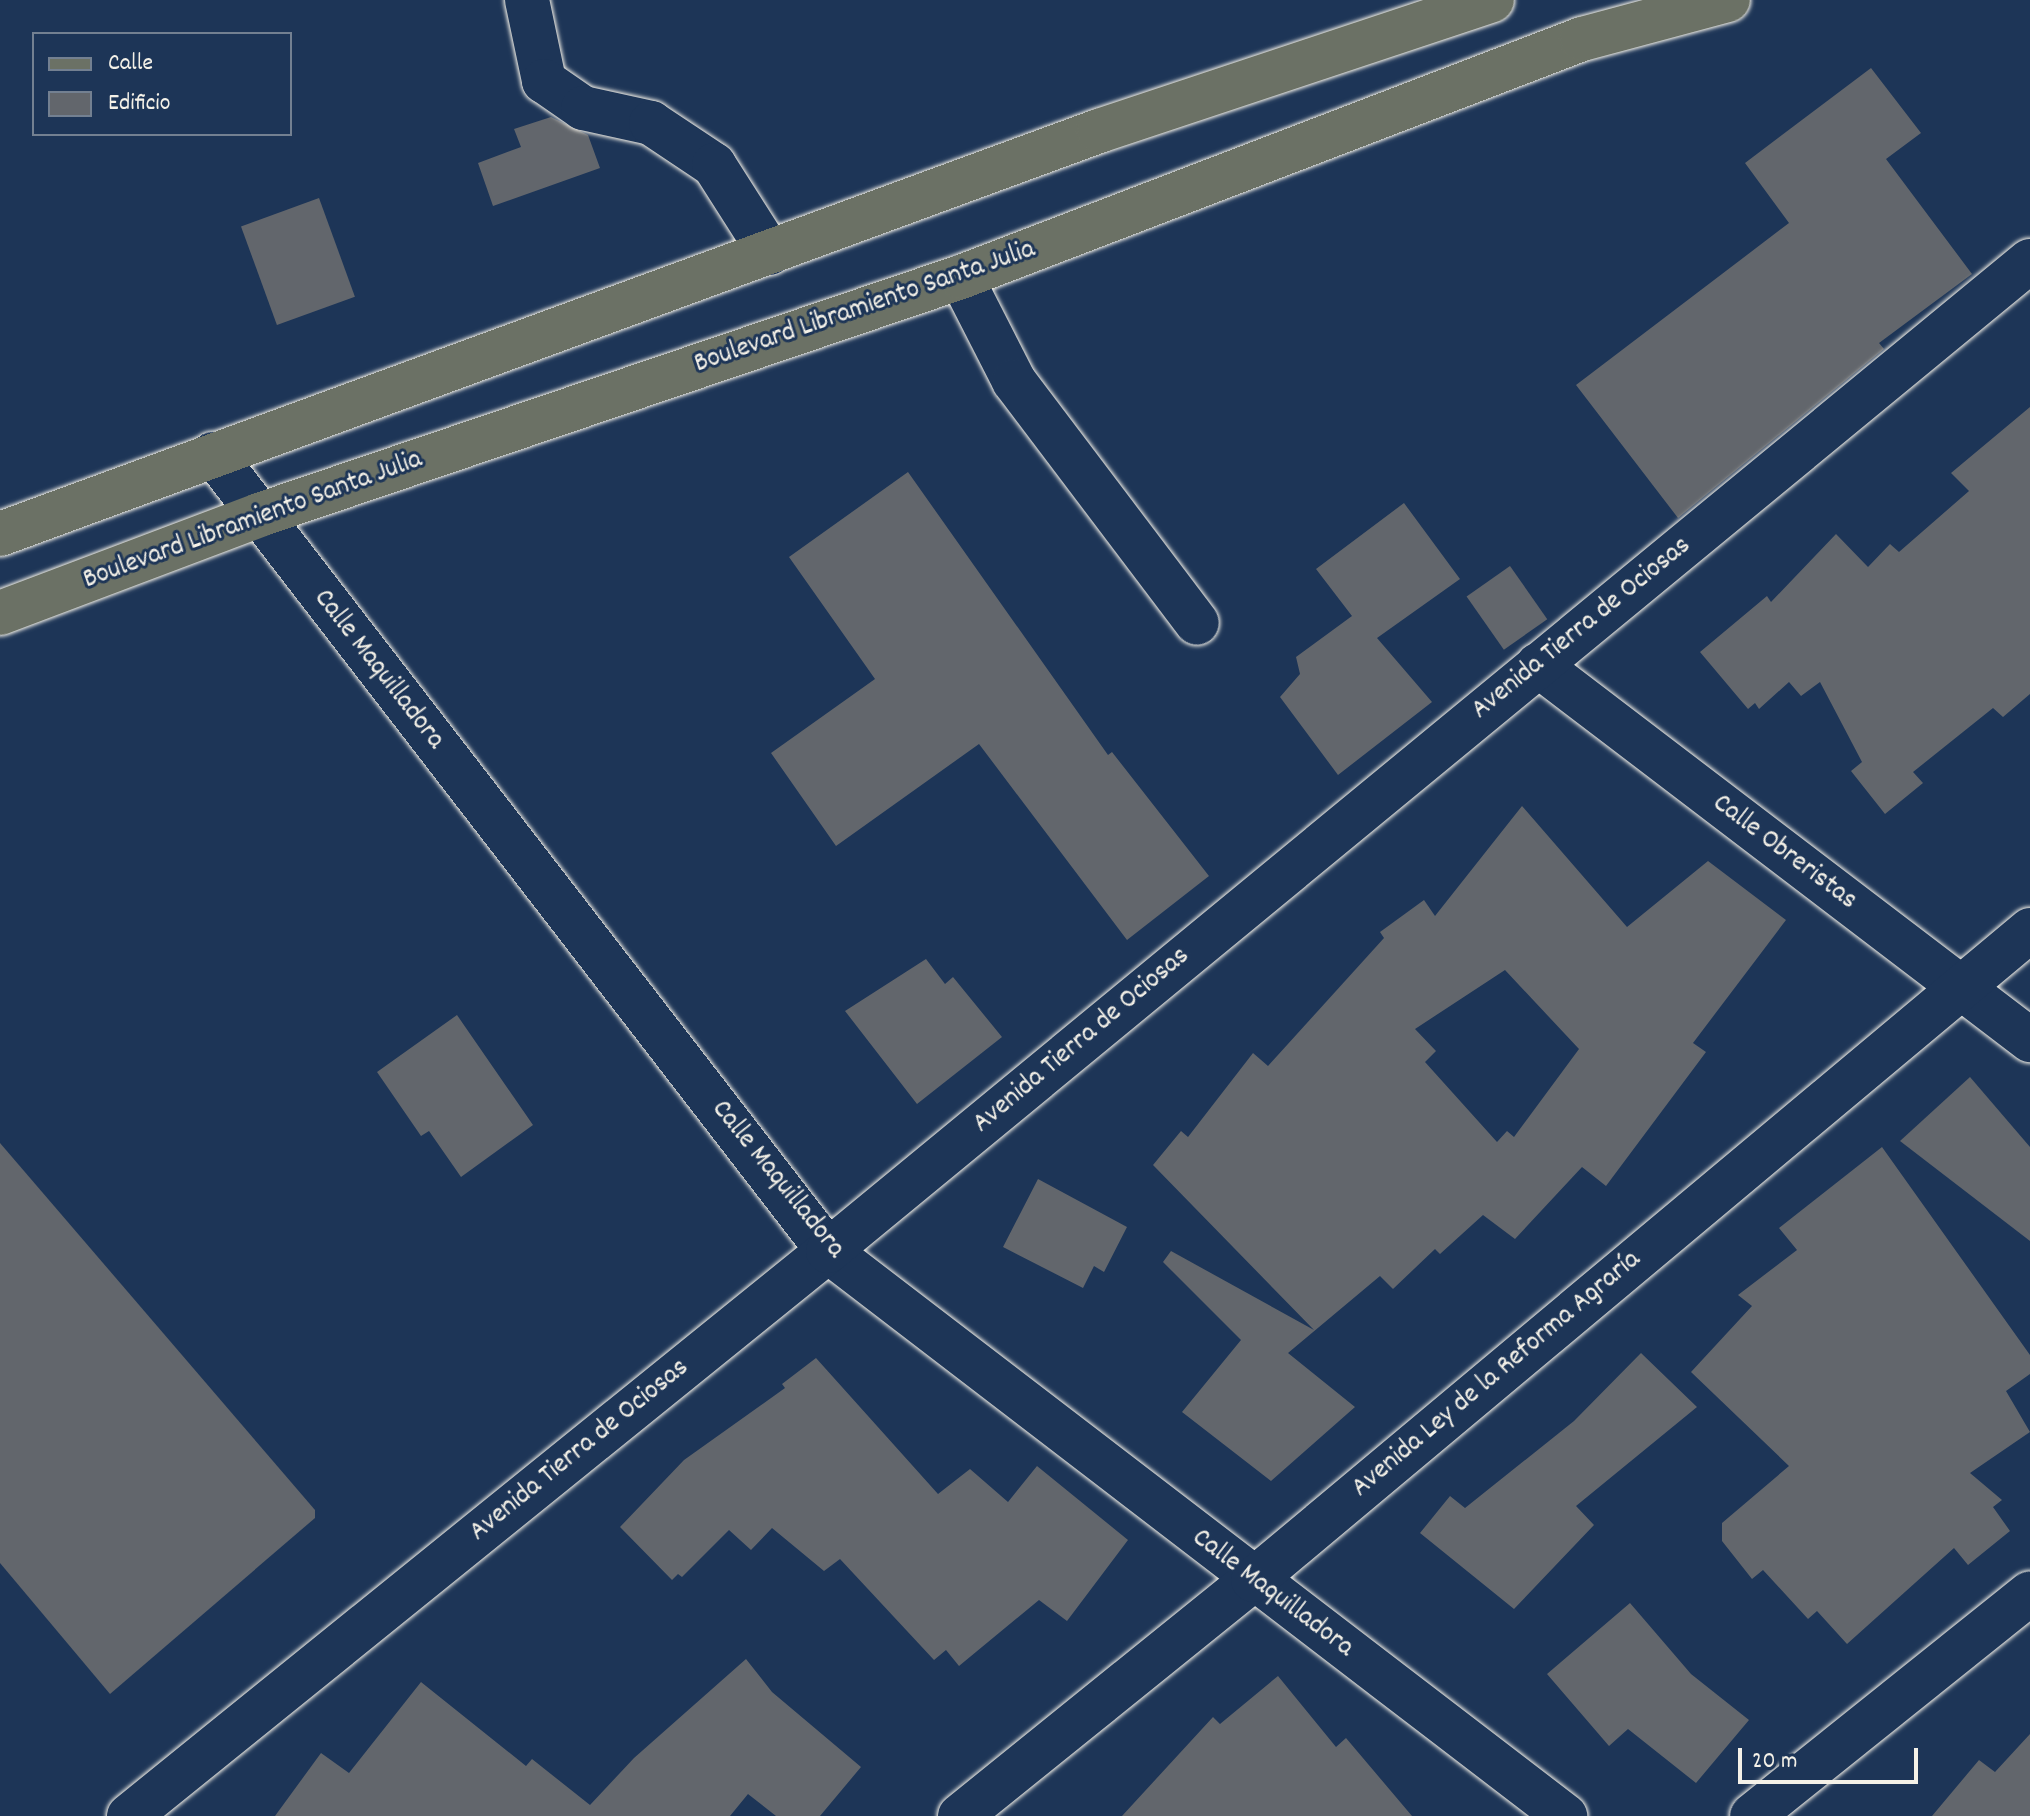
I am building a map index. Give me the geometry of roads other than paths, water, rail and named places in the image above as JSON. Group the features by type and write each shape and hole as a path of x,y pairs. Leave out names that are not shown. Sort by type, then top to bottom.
{"main road":[{"path":"0,534 1099,131 1492,0"},
{"name":"Boulevard Libramiento Santa Julia","path":"0,613 259,515 961,277 1582,39 1728,0"}],"street":[{"path":"527,0 544,81 583,108 651,123 714,165 770,253"},
{"name":"Avenida Tierra de Ociosas","path":"129,1816 828,1251 2030,261"},
{"path":"961,277 1014,381 1197,623"},
{"name":"Calle Maquilladora","path":"213,454 828,1251 1253,1580 1565,1816"},
{"name":"Calle Obreristas","path":"1538,665 2030,1040"},
{"name":"Avenida Ley de la Reforma Agraría","path":"960,1816 1253,1580 2030,930"},
{"path":"1752,1816 2030,1593"}]}
